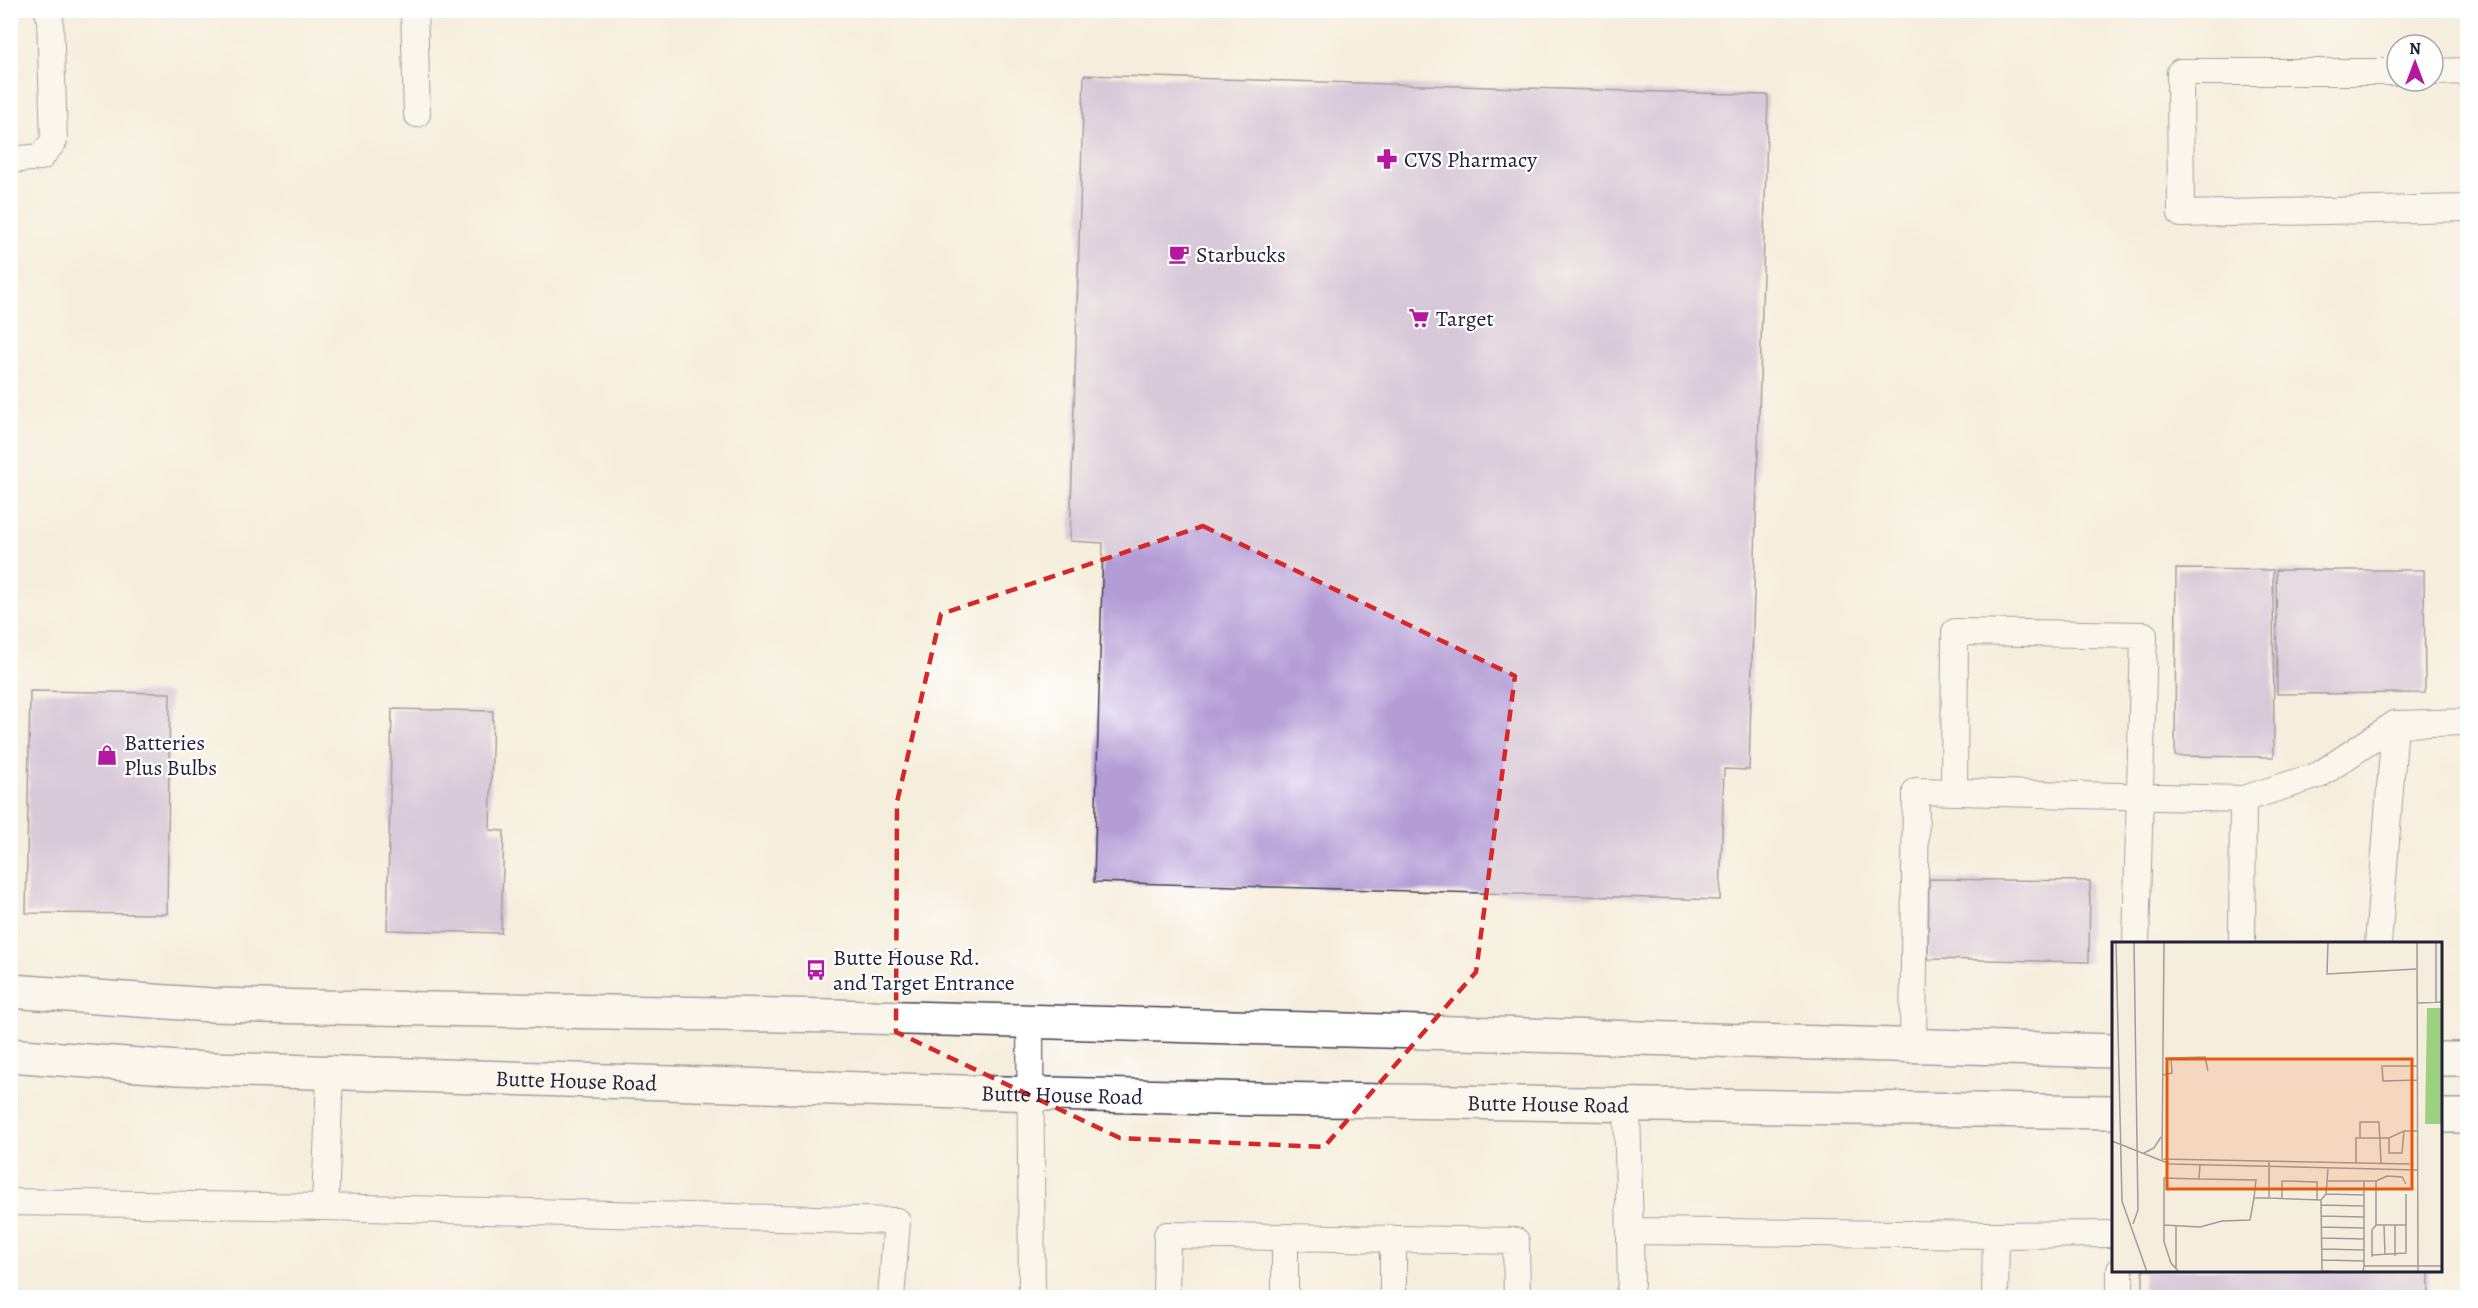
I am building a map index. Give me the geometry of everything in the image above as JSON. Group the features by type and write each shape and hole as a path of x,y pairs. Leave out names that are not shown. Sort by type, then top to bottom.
{"main road":[{"path":"10,991 211,1005 834,1016 2112,1051"},
{"name":"Butte House Road","path":"10,1055 178,1068 1032,1094 2112,1112"},
{"path":"2442,1059 2468,1059"},
{"path":"2442,1116 2468,1116"}],"lane":[{"path":"10,160 41,157 54,141 50,17 47,10"},
{"path":"414,10 417,114"},
{"path":"2445,72 2468,71"},
{"path":"2385,72 2180,72 2181,214 2468,208"},
{"path":"1953,792 1955,632 2144,635 2138,796 2136,942"},
{"path":"1913,1045 1916,791 2243,799 2319,775 2395,724 2468,722"},
{"path":"2378,942 2395,724"},
{"path":"2242,942 2243,799"},
{"path":"1030,1023 1032,1298"},
{"path":"325,1207 330,1073"},
{"path":"1627,1105 1631,1284 1628,1298"},
{"path":"10,1203 325,1207 897,1221 891,1298"},
{"path":"1630,1231 2112,1234"},
{"path":"1166,1298 1167,1235 1516,1241 1517,1298"},
{"path":"1995,1298 1996,1235"},
{"path":"1285,1237 1285,1298"},
{"path":"1393,1239 1393,1298"},
{"path":"2120,1272 2120,1298"}],"highlighted area":[{"path":"1203,526 1515,676 1476,972 1324,1147 1120,1138 896,1032 897,802 941,614"}],"building":[{"name":"Target","path":"1084,75 1768,95 1749,770 1724,769 1720,900 1094,882 1103,543 1070,541"},
{"path":"2176,569 2273,570 2274,757 2175,756"},
{"path":"2276,570 2424,570 2425,693 2277,694"},
{"path":"30,691 170,693 167,914 26,913"},
{"path":"392,709 493,711 490,830 504,831 501,933 387,930"},
{"path":"1929,879 2090,881 2089,962 1928,959"},
{"path":"2143,1272 2429,1272 2429,1298 2143,1298"}],"place":[{"name":"CVS Pharmacy","path":"1387,159"},
{"name":"Starbucks","path":"1179,254"},
{"name":"Target","path":"1419,318"},
{"name":"Batteries Plus Bulbs","path":"107,755"},
{"name":"Butte House Rd. and Target Entrance","path":"816,970"}]}
